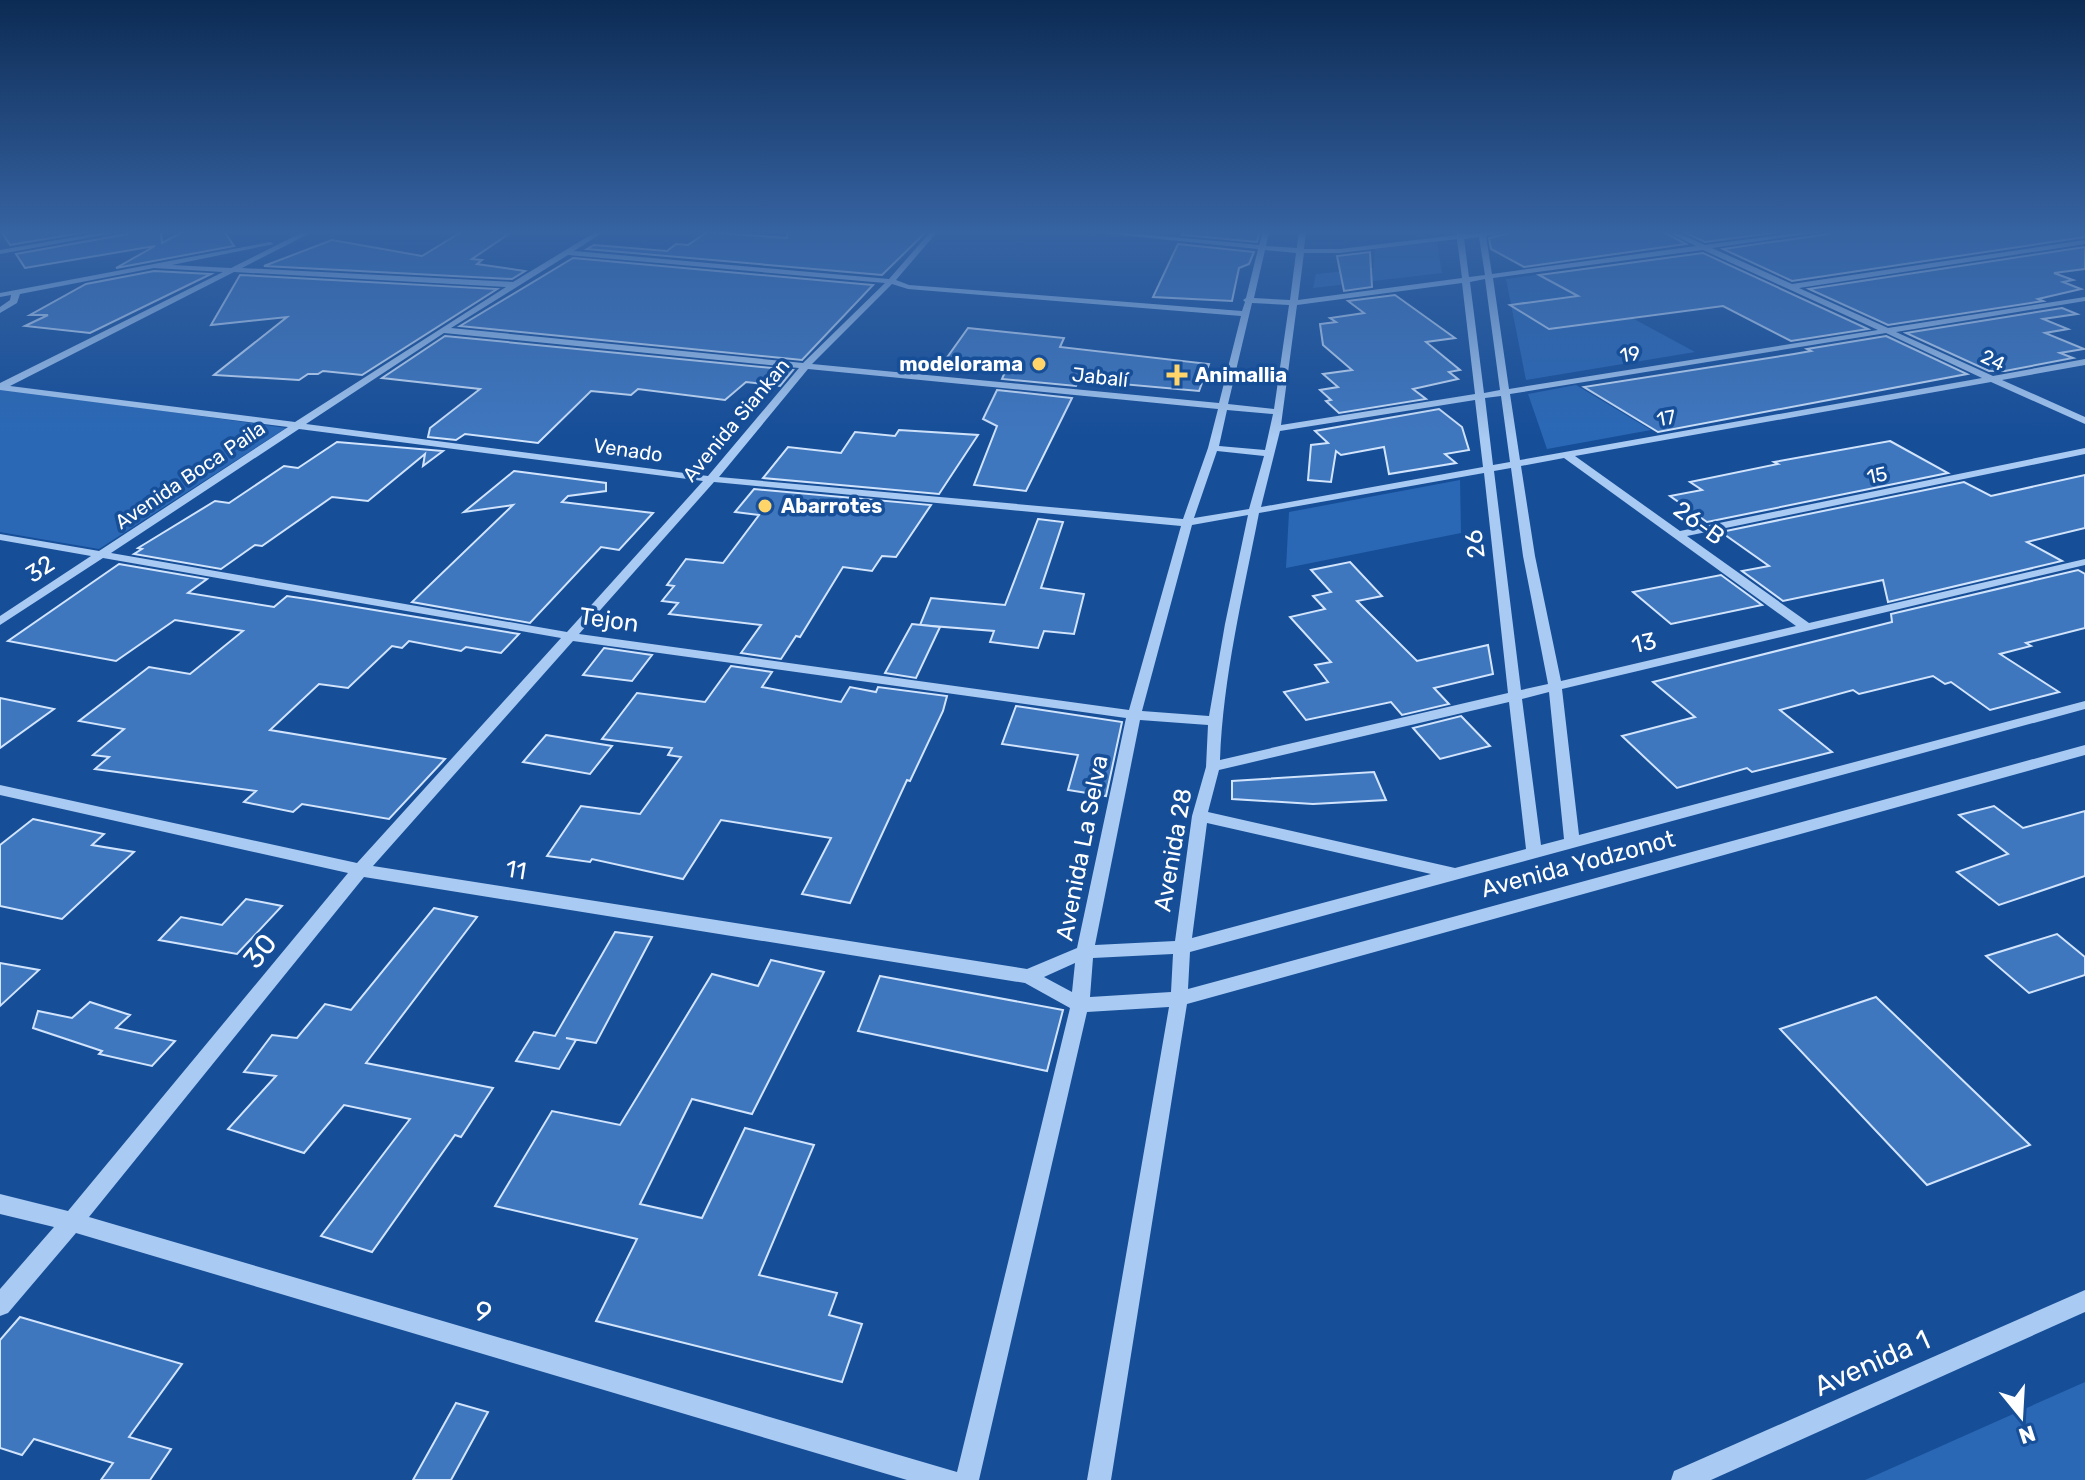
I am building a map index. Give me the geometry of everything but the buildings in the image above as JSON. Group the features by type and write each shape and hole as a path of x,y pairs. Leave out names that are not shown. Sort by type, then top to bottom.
{"street":[{"path":"0,387 172,300"},
{"name":"Avenida Boca Paila","path":"103,555 442,330 493,300"},
{"name":"Avenida Siankan","path":"568,636 711,479 806,365 872,300"},
{"path":"1128,300 1245,307 1316,300"},
{"name":"Avenida La Selva","path":"967,1480 1080,1005 1085,952 1134,715 1187,523 1213,448 1247,300"},
{"name":"26","path":"1469,300 1534,852"},
{"path":"1491,300 1529,556 1555,686 1572,841"},
{"name":"24","path":"1819,300 2085,421"},
{"name":"19","path":"1276,429 2078,300"},
{"name":"Avenida 28","path":"1099,1480 1179,999 1182,947 1200,816 1213,767 1215,721 1254,511 1276,429 1295,303"},
{"name":"Jabalí","path":"442,330 1278,412"},
{"name":"17","path":"1254,511 2085,362"},
{"name":"Venado","path":"0,387 711,479 1187,523 1254,511"},
{"path":"1213,448 1268,453"},
{"name":"15","path":"1677,535 2085,451"},
{"name":"26-B","path":"1565,454 1806,627"},
{"name":"Tejon","path":"0,537 568,636 1134,715 1215,721"},
{"name":"32","path":"0,621 103,555"},
{"name":"13","path":"1213,767 2085,562"},
{"name":"30","path":"0,1305 72,1222 360,870 568,636"},
{"name":"Avenida Yodzonot","path":"1028,976 1085,952 1182,947 2085,705"},
{"name":"Avenida Yodzonot","path":"1080,1005 1179,999 2085,750"},
{"name":"11","path":"0,790 360,870 1028,976"},
{"path":"1200,816 1456,873"},
{"path":"1028,976 1080,1005"},
{"name":"9","path":"0,1204 72,1222 948,1480"},
{"name":"Avenida 1","path":"1683,1480 2085,1301"}],"shaded area":[{"path":"1510,300 1599,300 1695,352 1526,380"},
{"path":"1576,385 1651,430 1547,449 1528,394"},
{"path":"0,388 286,428 99,549 0,532"},
{"path":"1460,480 1461,533 1286,568 1289,512"},
{"path":"2085,1382 2085,1480 1865,1480"}],"place":[{"name":"modelorama","path":"1039,364"},
{"name":"Animallia","path":"1177,375"},
{"name":"Abarrotes","path":"765,506"}]}
